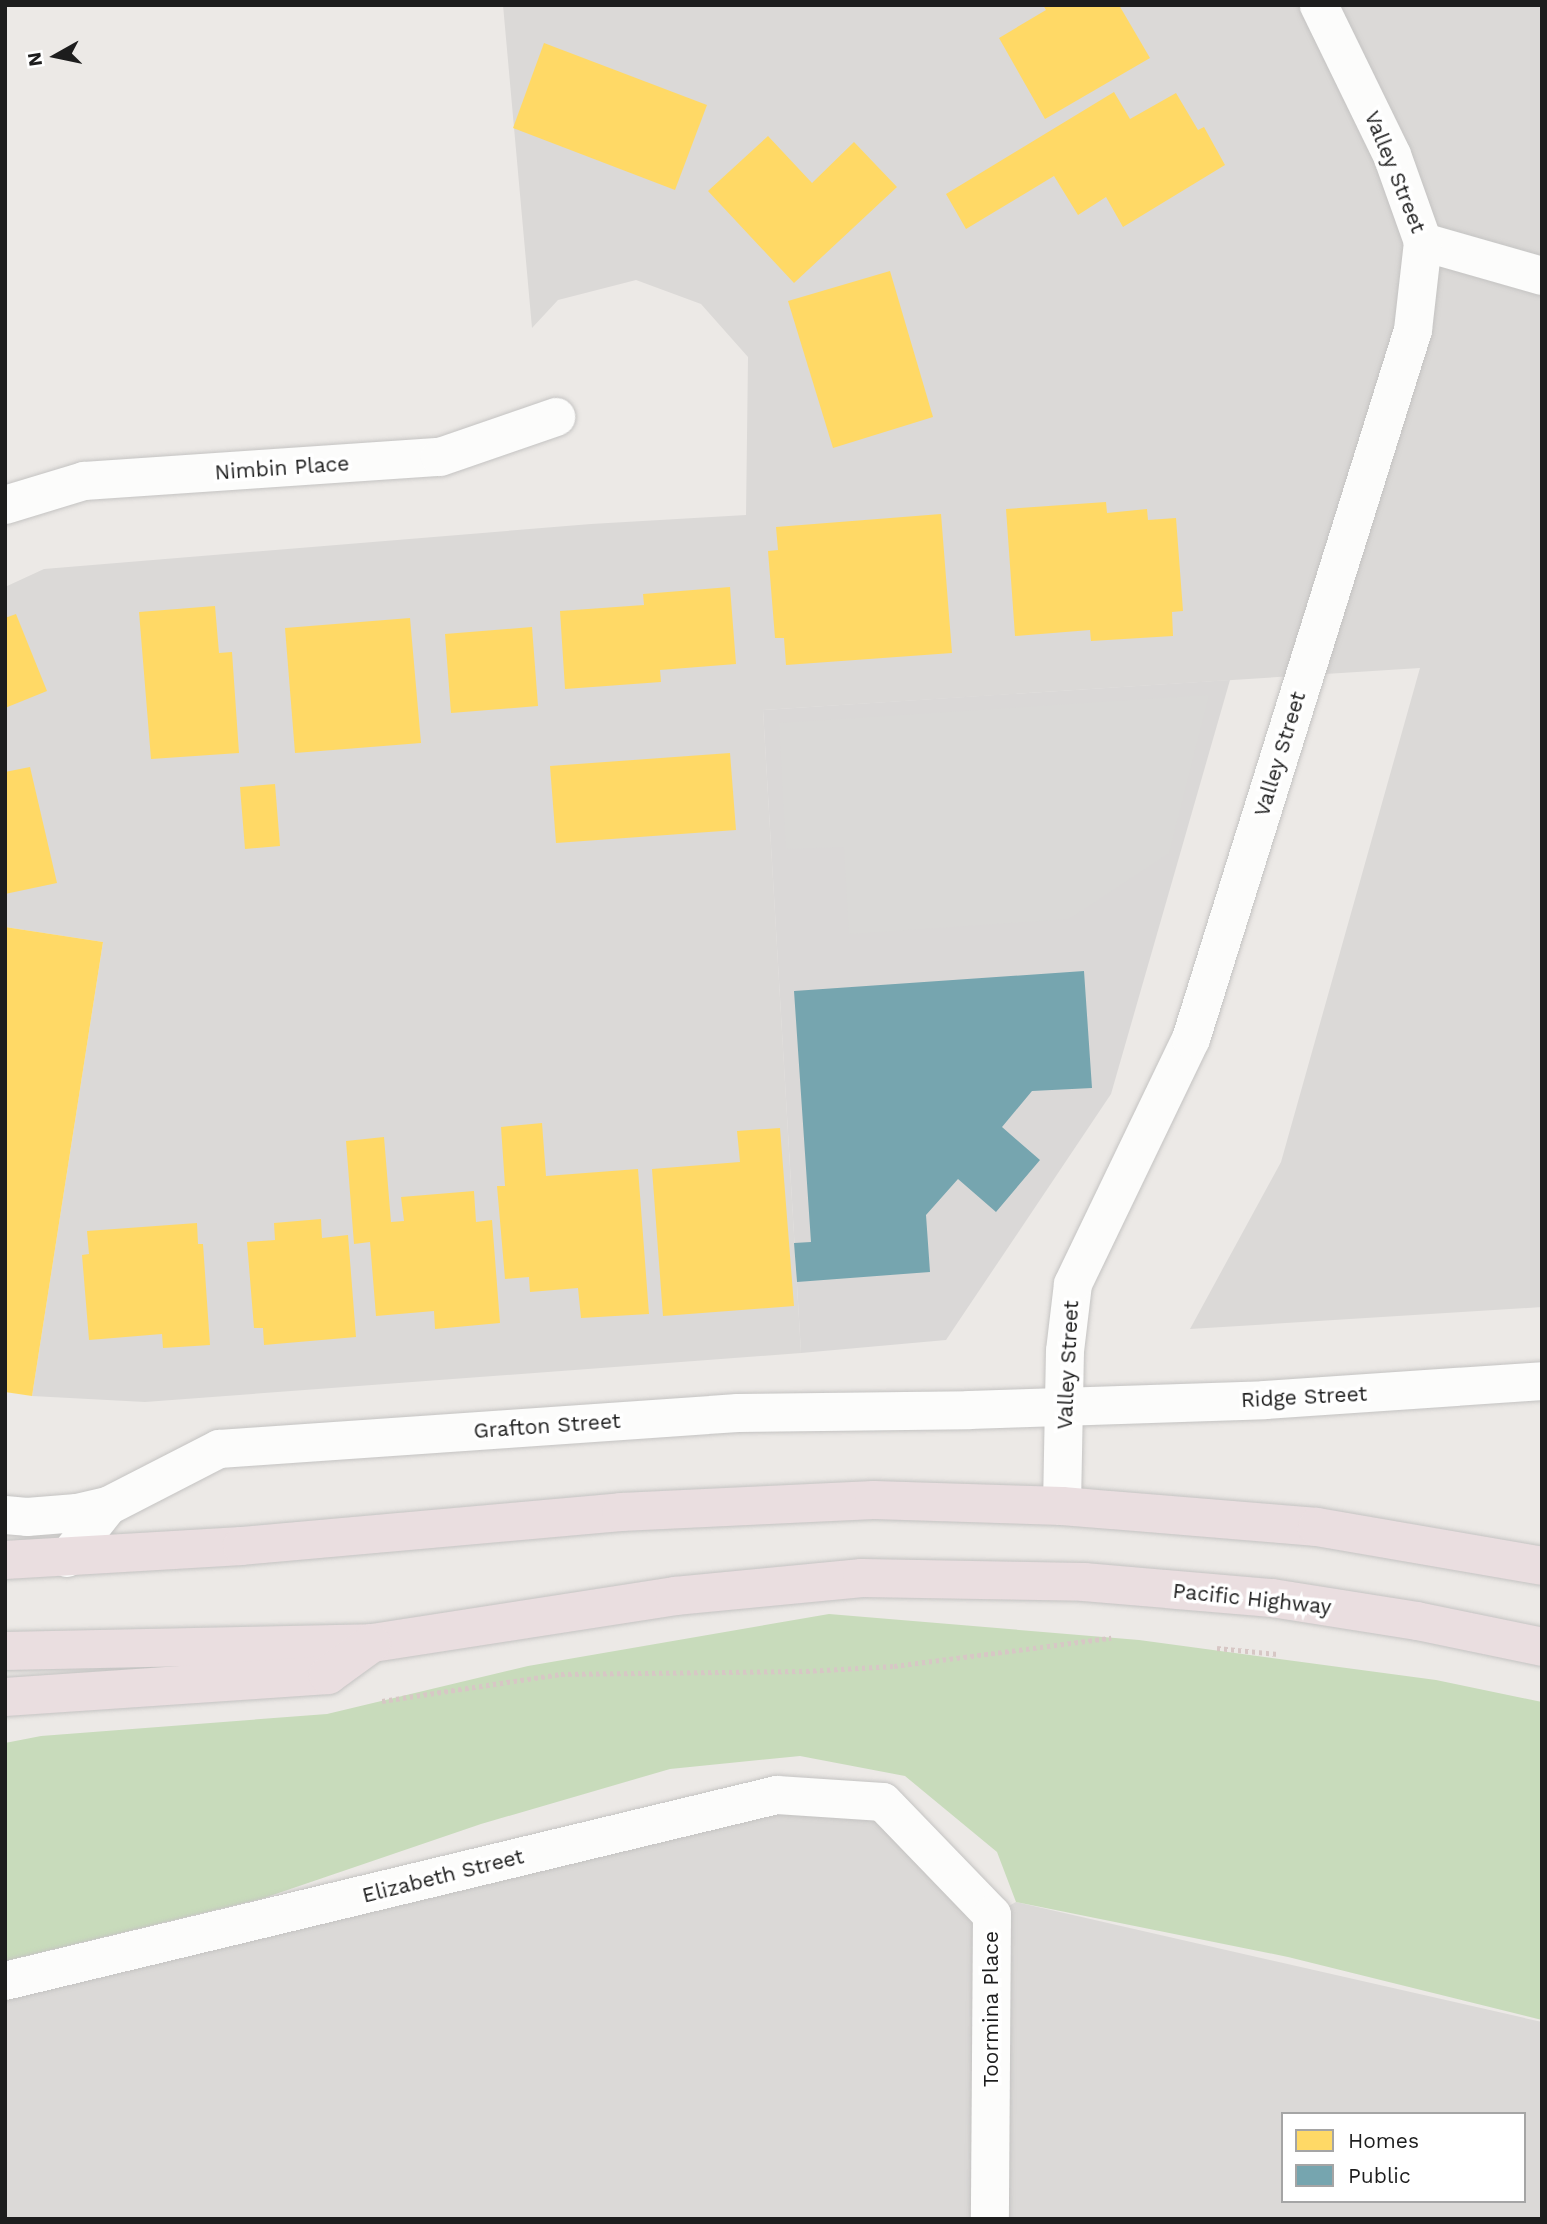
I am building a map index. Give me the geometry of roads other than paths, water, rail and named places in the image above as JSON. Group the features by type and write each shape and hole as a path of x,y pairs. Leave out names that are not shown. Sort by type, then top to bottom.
{"highway":[{"path":"5,1535 35,1559 621,1511 874,1500 1062,1506 1317,1527 1542,1566"},
{"name":"Pacific Highway","path":"372,1643 675,1596 862,1578 959,1578 1084,1582 1272,1598 1417,1621 1542,1647"},
{"path":"5,1651 372,1643"},
{"path":"5,1697 328,1675 372,1643"}],"street":[{"name":"Valley Street","path":"1062,1506 1065,1351 1073,1284 1191,1040 1413,330 1423,242 1392,155 1319,5"},
{"path":"1423,242 1542,276"},
{"name":"Nimbin Place","path":"5,506 84,481 440,457 556,417"},
{"name":"Ridge Street","path":"1066,1406 1265,1400 1542,1381"},
{"name":"Grafton Street","path":"35,1559 108,1506 219,1449 738,1413 1066,1406"},
{"path":"5,1515 27,1517 77,1513 108,1506"},
{"name":"Elizabeth Street","path":"5,1981 776,1795 883,1802"},
{"name":"Toormina Place","path":"883,1802 992,1916 990,2219"}]}
